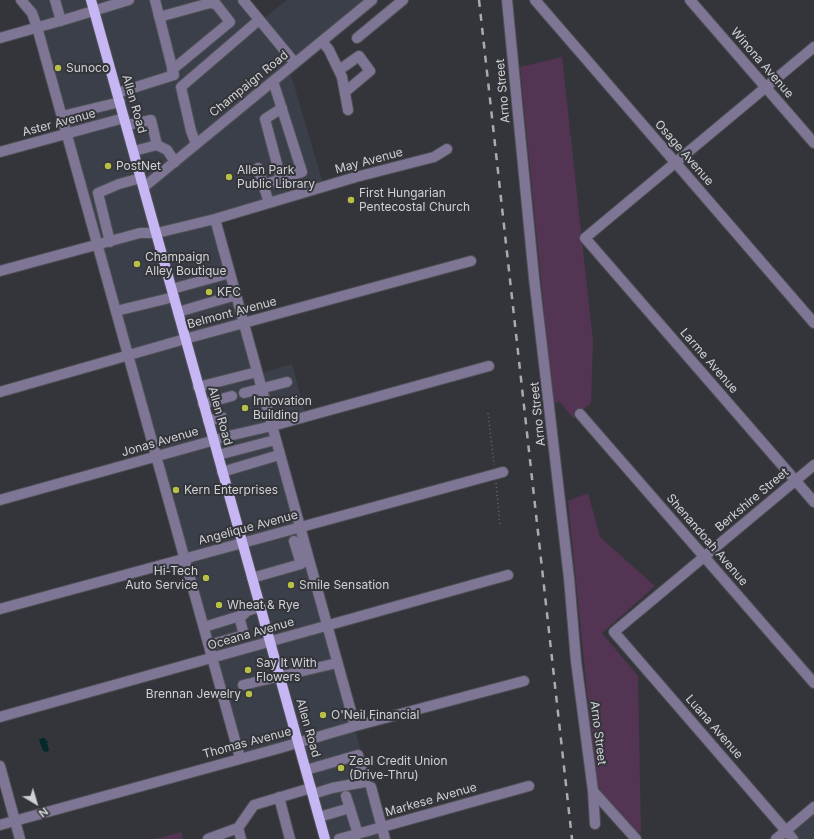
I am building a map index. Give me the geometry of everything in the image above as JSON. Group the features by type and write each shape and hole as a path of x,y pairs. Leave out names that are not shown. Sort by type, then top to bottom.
{"main road":[{"name":"Allen Road","path":"91,0 325,839"}],"street":[{"path":"21,0 32,13 37,27 240,758"},
{"path":"55,0 61,21"},
{"path":"0,38 129,0"},
{"path":"62,116 119,98 174,75 155,0"},
{"path":"243,0 295,63"},
{"name":"Champaign Road","path":"143,183 175,162 372,0"},
{"path":"357,38 403,0"},
{"name":"Arno Street","path":"508,0 534,278 569,578 576,660 593,791 595,824"},
{"name":"Osage Avenue","path":"535,0 814,323"},
{"name":"Winona Avenue","path":"690,0 814,143"},
{"path":"159,17 210,3 216,4 230,22 172,70"},
{"path":"196,144 191,131 181,87 259,20"},
{"path":"322,41 329,50 339,70 348,110"},
{"path":"675,162 814,47"},
{"path":"339,70 359,56 370,71 345,92"},
{"path":"263,185 302,172 273,81"},
{"path":"282,108 265,119 282,179"},
{"name":"Aster Avenue","path":"0,152 67,134 126,122 151,120 157,145"},
{"path":"134,151 157,145 168,150 175,162"},
{"name":"May Avenue","path":"157,233 215,219 356,177 434,157 447,149"},
{"name":"Larme Avenue","path":"675,162 585,238 814,502"},
{"path":"258,168 269,203"},
{"path":"110,242 98,193 119,184 143,183"},
{"path":"215,219 355,726"},
{"path":"0,271 140,233 157,233"},
{"name":"Belmont Avenue","path":"0,392 471,260"},
{"path":"116,311 230,273"},
{"path":"178,312 236,295"},
{"name":"Jonas Avenue","path":"0,500 489,366"},
{"path":"198,387 257,372"},
{"path":"244,393 287,382"},
{"path":"203,404 232,396"},
{"name":"Shenandoah Avenue","path":"580,414 814,683"},
{"path":"208,421 222,417"},
{"path":"218,455 275,440"},
{"path":"222,472 280,455"},
{"name":"Berkshire Street","path":"614,632 814,465"},
{"name":"Angelique Avenue","path":"0,609 503,472"},
{"path":"252,578 300,564 294,541"},
{"name":"Oceana Avenue","path":"0,717 508,575"},
{"path":"204,628 243,615 247,611 260,607"},
{"path":"209,645 244,635 239,616"},
{"name":"Luana Avenue","path":"614,632 793,839"},
{"path":"243,685 337,663"},
{"name":"Thomas Avenue","path":"0,825 524,680"},
{"path":"208,839 218,837 238,828 254,805 279,797 366,782 358,755 306,770"},
{"path":"0,766 20,839"},
{"name":"Markese Avenue","path":"338,839 530,786"},
{"path":"371,787 386,839"},
{"path":"593,791 636,839"},
{"path":"346,796 358,834"},
{"path":"279,797 290,839"},
{"path":"776,839 814,807"},
{"path":"319,817 350,808"},
{"path":"238,828 241,839"}],"shaded area":[{"path":"29,0 243,0 260,21 287,0 372,0 289,68 324,187 215,219 258,374 292,364 306,417 272,426 385,839 325,839 298,743 240,758"},
{"path":"562,57 593,341 591,403 573,418 559,401 557,403 553,402 520,67"},
{"path":"588,493 600,537 655,586 602,633 638,676 641,833 636,832 605,798 596,782 568,501"},
{"path":"814,803 814,839 771,839"},
{"path":"181,832 183,839 155,839"}],"water":[{"path":"45,738 46,741 48,741 47,743 49,750 47,752 43,751 39,740"}],"railway":[{"path":"479,0 572,839"}],"place":[{"name":"Sunoco","path":"58,68"},
{"name":"PostNet","path":"108,166"},
{"name":"Allen Park Public Library","path":"229,177"},
{"name":"First Hungarian Pentecostal Church","path":"351,200"},
{"name":"Champaign Alley Boutique","path":"137,264"},
{"name":"KFC","path":"209,292"},
{"name":"Innovation Building","path":"245,408"},
{"name":"Kern Enterprises","path":"176,490"},
{"name":"Hi-Tech Auto Service","path":"206,578"},
{"name":"Smile Sensation","path":"291,585"},
{"name":"Wheat & Rye","path":"219,605"},
{"name":"Say It With Flowers","path":"248,670"},
{"name":"Brennan Jewelry","path":"249,694"},
{"name":"O'Neil Financial","path":"323,715"},
{"name":"Zeal Credit Union (Drive-Thru)","path":"341,768"}]}
